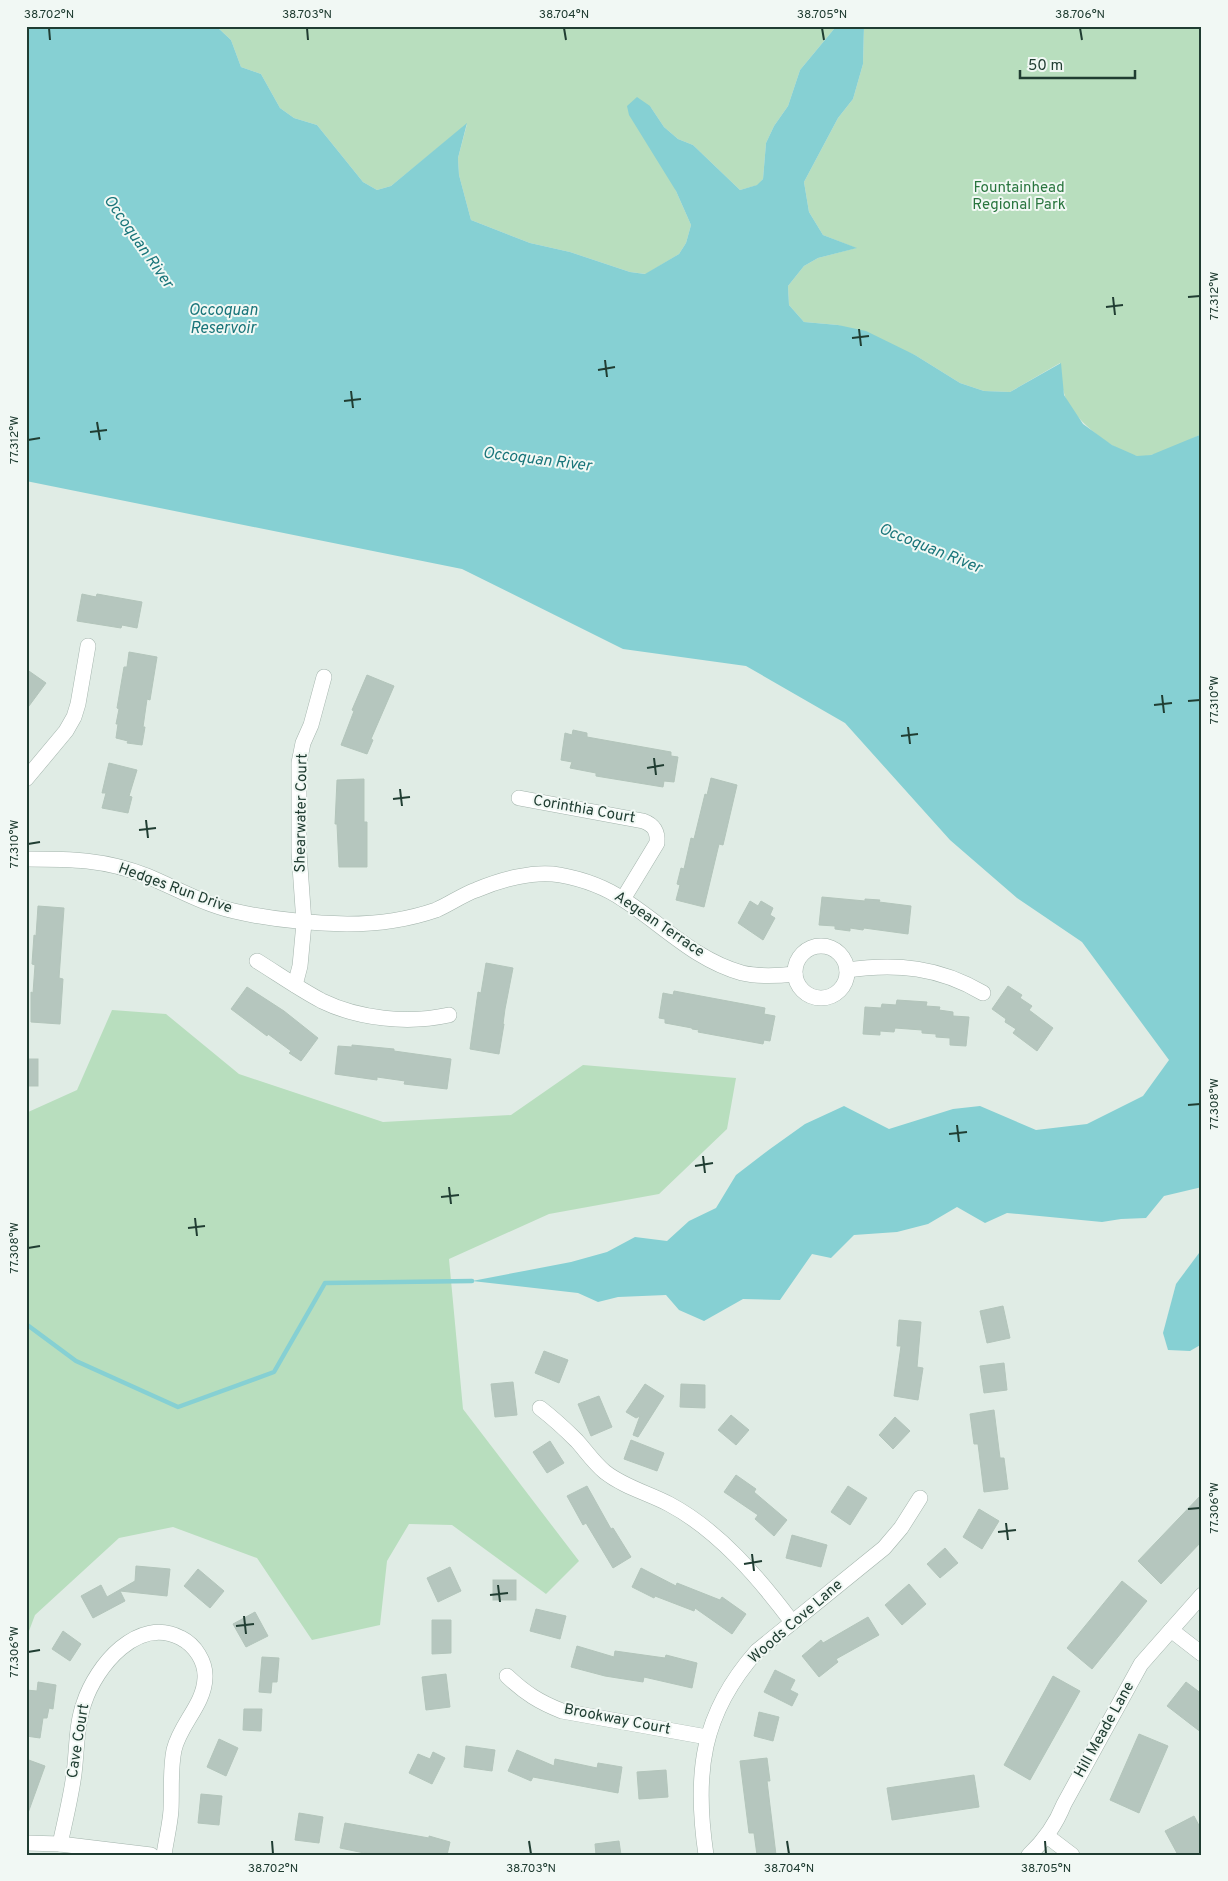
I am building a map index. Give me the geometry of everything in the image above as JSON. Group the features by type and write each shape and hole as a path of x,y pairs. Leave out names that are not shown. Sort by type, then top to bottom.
{"street":[{"path":"26,779 66,731 74,717 88,646"},
{"name":"Shearwater Court","path":"295,985 300,966 304,923 299,852 299,763 303,743 311,724 324,677"},
{"name":"Corinthia Court","path":"519,798 643,821 654,827 658,835 657,843 623,899"},
{"name":"Hedges Run Drive","path":"26,859 57,858 93,861 123,868 146,875 199,900 232,911 267,919 304,923 350,924 385,922 412,917"},
{"name":"Aegean Terrace","path":"412,917 438,909 475,890 503,880 523,876 558,874 608,890 623,899 668,934 722,966 758,976 795,974"},
{"path":"816,946 834,948 842,955 848,970 843,988 836,995 820,999 802,989 795,974 795,964 800,956 807,949 816,946"},
{"path":"256,960 295,985 330,1004 346,1010 376,1016 413,1020 449,1015"},
{"path":"848,970 873,966 900,966 925,970 950,977 983,993"},
{"path":"540,1408 557,1422 606,1472 624,1484 669,1504 700,1525 750,1571 767,1589 792,1622"},
{"name":"Woods Cove Lane","path":"706,1855 702,1831 701,1796 707,1737 716,1712 728,1689 757,1651 884,1548 901,1528 920,1498"},
{"name":"Hill Meade Lane","path":"1028,1855 1047,1836 1141,1664 1202,1595"},
{"path":"1171,1630 1202,1654"},
{"name":"Cave Court","path":"60,1844 74,1773 83,1703 102,1670 114,1654 131,1639 143,1634 156,1632 176,1636 192,1646 200,1657 204,1667 205,1678 202,1694 197,1706 182,1729 175,1748 171,1768 171,1810 164,1855"},
{"name":"Brookway Court","path":"507,1676 525,1692 543,1703 562,1711 707,1737"},
{"path":"1047,1836 1072,1855"},
{"path":"26,1843 60,1844 151,1855"}],"green space":[{"path":"216,26 841,26 834,29 800,70 788,106 774,126 766,143 763,179 758,185 740,190 693,145 678,139 664,127 650,106 676,191 691,225 686,243 679,254 646,274 630,272 570,252 530,243 471,220 459,175 458,158 467,124 391,186 377,190 363,182 317,125 294,118 280,108 261,74 241,67 231,40"},
{"name":"Fountainhead Regional Park","path":"864,26 1202,26 1202,434 1152,455 1137,456 1127,453 1105,441 1074,412 1062,386 1060,363 1010,392 984,391 960,383 915,355 838,325 804,322 789,305 788,286 804,266 818,258 856,248 823,235 809,212 804,182 838,118 853,99 863,64"},
{"path":"112,1010 166,1014 239,1074 383,1122 511,1115 583,1065 736,1078 727,1129 659,1194 549,1214 449,1259 463,1409 579,1561 546,1594 452,1525 409,1524 387,1561 380,1625 312,1640 257,1558 173,1527 119,1538 35,1615 26,1639 26,1113 77,1090"}],"water":[{"name":"Occoquan Reservoir","path":"26,26 216,26 231,40 241,67 261,74 280,108 294,118 317,125 363,182 377,190 391,186 467,123 458,158 459,175 471,220 530,243 570,252 630,272 645,274 679,254 686,243 691,225 676,191 629,115 627,106 637,97 650,106 664,127 678,139 693,145 740,190 757,185 763,179 766,143 774,126 788,106 800,70 834,29 841,26 864,26 863,64 853,99 838,118 804,182 809,212 823,235 857,248 818,258 804,266 788,286 789,305 804,322 838,325 866,331 915,355 960,383 984,391 1010,392 1061,363 1064,395 1083,424 1112,445 1137,456 1151,455 1202,434 1202,1187 1164,1196 1146,1218 1102,1222 1007,1213 985,1223 957,1207 928,1224 897,1232 854,1235 831,1258 812,1254 780,1300 743,1299 704,1321 679,1310 666,1295 618,1297 598,1302 578,1293 472,1281 571,1262 607,1252 635,1237 667,1241 689,1221 716,1208 736,1175 770,1149 805,1124 844,1106 889,1129 953,1109 980,1106 1036,1130 1087,1124 1143,1096 1169,1060 1082,942 1017,898 950,840 845,723 746,666 623,649 462,569 26,481"},
{"path":"1202,1249 1202,1344 1190,1351 1168,1350 1163,1333 1176,1284"}],"building":[{"path":"82,594 96,597 97,594 142,602 137,628 122,625 121,628 77,621"},
{"path":"129,652 157,657 150,700 147,699 142,745 127,743 128,741 116,738 119,709 117,708 124,667 127,667"},
{"path":"26,669 46,683 26,710"},
{"path":"367,675 394,686 371,739 373,740 367,754 341,745 354,711 352,710"},
{"path":"573,730 587,733 587,737 671,752 671,756 678,757 674,782 664,781 663,787 596,776 596,773 570,768 572,762 561,760 565,733 572,735"},
{"path":"109,763 137,770 129,796 132,797 128,813 102,808 106,793 102,793"},
{"path":"711,778 737,785 723,845 719,844 704,907 676,900 680,885 677,884 681,868 684,869 691,838 694,839"},
{"path":"364,779 364,822 367,822 367,867 339,867 337,824 335,824 337,780"},
{"path":"822,897 865,901 865,899 880,900 879,902 911,906 908,934 864,928 863,930 850,928 850,931 835,929 835,926 819,925"},
{"path":"750,901 758,906 761,901 773,908 770,915 775,918 763,940 738,923"},
{"path":"38,906 64,908 59,978 63,979 60,1024 31,1022 31,992 33,993 35,965 32,964"},
{"path":"486,963 513,968 499,1054 470,1049 478,992 481,993"},
{"path":"1008,986 1022,995 1020,998 1032,1006 1029,1010 1053,1028 1037,1051 1013,1033 1016,1029 1005,1022 1006,1019 992,1009"},
{"path":"247,987 284,1011 318,1038 301,1061 289,1053 291,1051 231,1009"},
{"path":"674,991 765,1008 764,1014 775,1016 770,1041 764,1040 763,1044 698,1032 699,1030 692,1028 665,1023 665,1019 659,1018 663,993 673,995"},
{"path":"897,1000 927,1002 926,1006 940,1007 939,1010 953,1012 953,1016 969,1017 966,1046 950,1045 950,1038 922,1033 922,1030 895,1028 894,1032 880,1031 880,1035 863,1034 865,1007 881,1008 882,1004 896,1005"},
{"path":"352,1045 394,1049 394,1051 451,1059 447,1089 404,1084 405,1081 377,1077 377,1080 335,1074 338,1046 352,1047"},
{"path":"26,1059 38,1059 38,1086 26,1086"},
{"path":"1003,1306 1010,1338 987,1343 980,1311"},
{"path":"899,1320 921,1322 917,1367 923,1368 918,1400 894,1396 901,1346 897,1346"},
{"path":"544,1351 568,1360 559,1383 535,1373"},
{"path":"1004,1363 1007,1390 984,1393 980,1366"},
{"path":"513,1382 517,1415 495,1417 491,1384"},
{"path":"645,1384 664,1396 638,1437 633,1435 640,1416 636,1418 626,1412"},
{"path":"681,1384 705,1385 705,1408 680,1407"},
{"path":"599,1396 612,1427 591,1436 578,1404"},
{"path":"994,1410 1000,1458 1004,1458 1008,1489 984,1492 978,1444 974,1444 970,1414"},
{"path":"731,1415 749,1430 736,1445 718,1430"},
{"path":"895,1417 910,1431 893,1449 879,1435"},
{"path":"631,1440 664,1453 657,1471 624,1459"},
{"path":"550,1441 564,1463 547,1473 533,1452"},
{"path":"736,1475 756,1489 754,1492 787,1520 774,1536 755,1519 758,1515 724,1492"},
{"path":"587,1486 611,1529 613,1528 631,1557 613,1568 586,1523 583,1525 567,1496"},
{"path":"848,1486 867,1498 850,1525 831,1512"},
{"path":"1202,1494 1202,1541 1161,1584 1138,1561"},
{"path":"979,1509 999,1521 982,1549 963,1537"},
{"path":"792,1535 827,1545 821,1567 786,1558"},
{"path":"945,1548 958,1563 940,1578 927,1564"},
{"path":"136,1566 170,1569 167,1596 120,1591 125,1601 93,1618 81,1596 101,1585 107,1597 135,1581"},
{"path":"450,1567 461,1591 438,1602 427,1578"},
{"path":"641,1568 676,1586 677,1583 720,1600 722,1597 746,1614 732,1634 695,1608 694,1611 655,1596 654,1598 632,1587"},
{"path":"198,1569 224,1591 210,1608 184,1586"},
{"path":"493,1580 516,1580 516,1600 493,1600"},
{"path":"1122,1581 1147,1601 1092,1669 1067,1648"},
{"path":"909,1584 926,1604 902,1625 885,1605"},
{"path":"536,1609 566,1616 560,1639 530,1631"},
{"path":"255,1612 268,1636 246,1647 233,1624"},
{"path":"868,1617 879,1635 836,1659 838,1662 819,1677 802,1656 821,1640 823,1643"},
{"path":"432,1620 451,1620 451,1653 432,1654"},
{"path":"63,1631 81,1644 70,1661 52,1649"},
{"path":"577,1646 614,1657 615,1651 665,1658 666,1655 697,1663 692,1688 644,1677 643,1682 605,1676 571,1667"},
{"path":"262,1657 279,1658 277,1682 272,1682 271,1693 259,1692"},
{"path":"775,1670 795,1680 790,1690 798,1694 792,1706 764,1692"},
{"path":"446,1674 450,1707 426,1710 422,1677"},
{"path":"1053,1676 1080,1691 1030,1780 1004,1765"},
{"path":"38,1682 56,1685 53,1709 49,1708 47,1718 43,1718 40,1738 26,1736 26,1690 37,1691"},
{"path":"1186,1682 1202,1694 1202,1733 1167,1706"},
{"path":"244,1709 262,1709 261,1731 243,1730"},
{"path":"759,1712 779,1717 773,1741 754,1736"},
{"path":"1139,1734 1168,1746 1139,1813 1110,1800"},
{"path":"219,1739 238,1748 226,1776 207,1767"},
{"path":"466,1746 495,1750 492,1771 464,1767"},
{"path":"517,1750 554,1766 555,1759 597,1768 598,1763 622,1767 618,1793 533,1777 531,1781 508,1771"},
{"path":"433,1752 445,1758 432,1784 409,1773 418,1754 430,1759"},
{"path":"767,1758 770,1781 767,1781 776,1855 757,1855 754,1833 749,1833 740,1761"},
{"path":"26,1759 45,1766 28,1813 26,1813"},
{"path":"666,1770 668,1797 639,1799 637,1772"},
{"path":"974,1775 979,1807 892,1820 887,1788"},
{"path":"201,1794 222,1796 219,1825 198,1823"},
{"path":"299,1813 323,1817 319,1843 295,1840"},
{"path":"1194,1816 1202,1831 1202,1855 1178,1855 1165,1831"},
{"path":"345,1823 429,1838 429,1836 450,1842 447,1855 374,1855 340,1848"},
{"path":"619,1841 621,1855 596,1855 595,1844"}],"waterway":[{"path":"26,1324 76,1361 178,1407 274,1372 325,1283 472,1281"}],"water label":[{"name":"Occoquan River","path":"138,242"},
{"name":"Occoquan River","path":"537,460"},
{"name":"Occoquan River","path":"930,549"}]}
